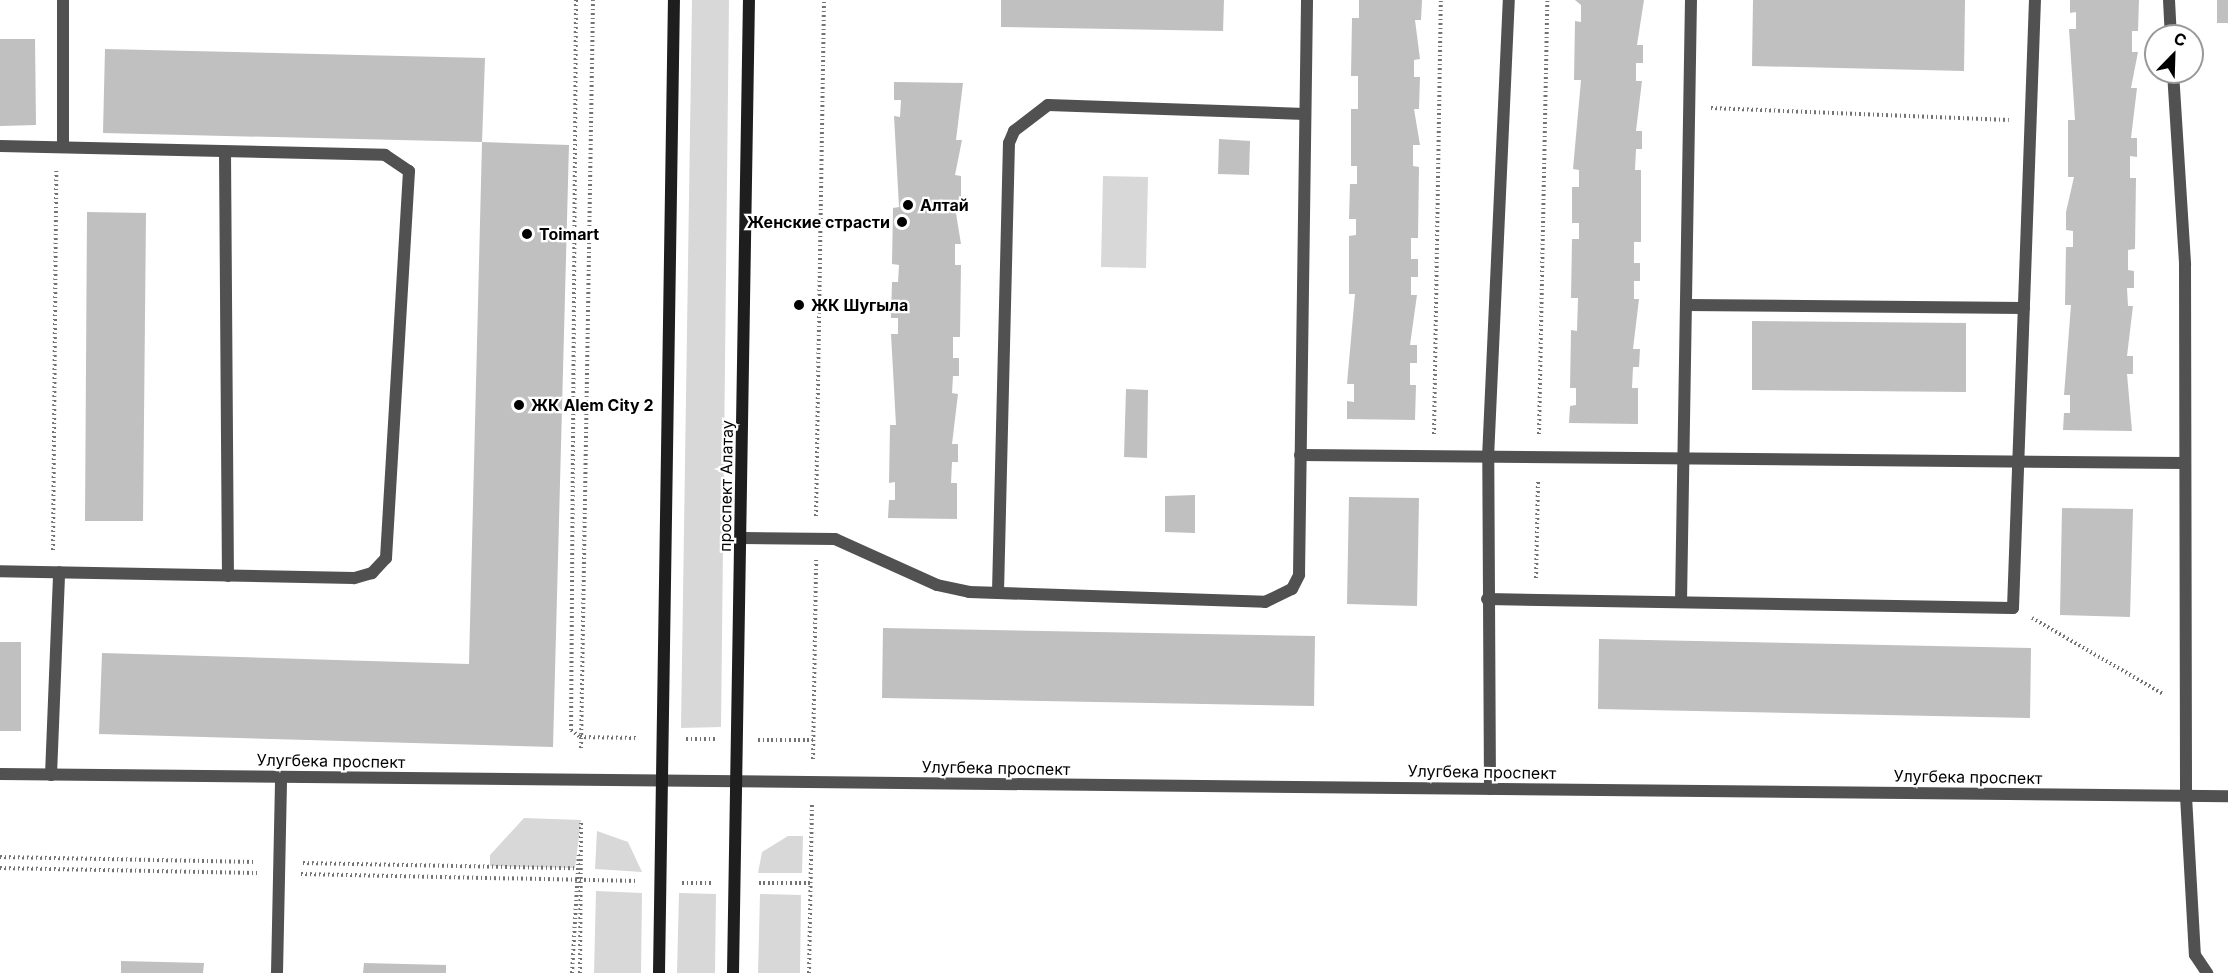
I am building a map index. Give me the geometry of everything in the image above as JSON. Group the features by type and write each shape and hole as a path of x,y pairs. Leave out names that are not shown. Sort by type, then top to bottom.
{"main road":[{"path":"659,973 674,0"},
{"name":"проспект Алатау","path":"733,973 742,538 749,0"}],"street":[{"path":"63,0 63,147"},
{"path":"742,538 816,539 861,548 937,585 998,592 1265,602 1281,597 1299,575 1306,0"},
{"path":"1490,789 1487,599 1488,458 1509,0"},
{"path":"1682,602 1691,0"},
{"path":"1487,599 2013,608 2035,0"},
{"path":"2169,0 2170,24"},
{"path":"2174,84 2185,265 2186,795 2195,955 2207,973"},
{"path":"998,592 1009,143 1014,130 1048,105 1305,114"},
{"path":"0,146 385,155 409,171 386,558 372,573 354,579 0,571"},
{"path":"225,152 228,576"},
{"path":"1686,305 2024,308"},
{"path":"1300,455 1539,459 2184,463"},
{"path":"51,775 59,572"},
{"name":"Улугбека проспект","path":"0,774 2228,796"},
{"path":"277,973 281,777"}],"path":[{"path":"576,0 571,730 580,737 638,738"},
{"path":"581,748 593,0"},
{"path":"810,973 824,0"},
{"path":"1434,457 1441,0"},
{"path":"1535,599 1547,0"},
{"path":"1689,107 2031,121"},
{"path":"59,572 51,541 56,169 63,147"},
{"path":"2013,608 2187,708"},
{"path":"680,738 721,739"},
{"path":"757,740 813,741"},
{"path":"580,973 581,820"},
{"path":"573,973 575,868 581,847"},
{"path":"581,879 642,881"},
{"path":"678,883 718,884"},
{"path":"759,883 811,883"}],"shaded area":[{"path":"692,0 729,0 721,727 681,728"},
{"path":"1103,176 1148,177 1146,268 1101,267"},
{"path":"524,818 581,820 575,868 490,866 490,855"},
{"path":"597,831 628,842 642,872 595,869"},
{"path":"788,836 803,836 802,873 758,873 762,852"},
{"path":"596,891 642,893 641,973 594,973"},
{"path":"679,893 716,894 715,973 677,973"},
{"path":"760,894 801,895 800,973 758,973"}],"building":[{"path":"1001,0 1224,0 1223,31 1001,27"},
{"path":"1359,0 1422,0 1421,20 1415,20 1420,59 1414,60 1414,77 1420,77 1419,109 1414,109 1420,145 1413,145 1413,166 1419,167 1418,238 1411,238 1411,259 1418,259 1418,277 1411,277 1411,295 1417,295 1410,345 1417,345 1417,363 1410,363 1410,385 1416,385 1415,420 1347,419 1347,401 1354,402 1354,384 1347,384 1355,294 1349,294 1349,236 1356,235 1356,219 1349,219 1350,184 1357,184 1357,166 1351,166 1351,109 1358,109 1358,76 1351,76 1352,18 1359,18"},
{"path":"1575,0 1644,0 1637,45 1643,45 1643,63 1636,63 1636,81 1642,81 1636,131 1642,131 1642,149 1636,149 1635,170 1641,170 1641,242 1634,242 1634,263 1640,263 1640,281 1634,281 1634,299 1639,299 1633,349 1640,349 1639,367 1633,367 1632,388 1638,388 1638,424 1569,423 1570,406 1576,405 1576,388 1570,388 1571,330 1577,331 1578,298 1571,298 1572,239 1579,239 1579,223 1572,223 1572,187 1579,187 1579,170 1573,169 1581,80 1574,80 1575,21 1581,22 1581,5"},
{"path":"1753,0 1965,0 1964,71 1752,66"},
{"path":"2070,0 2139,0 2138,31 2132,31 2132,52 2138,52 2131,88 2137,88 2131,138 2137,138 2137,157 2130,156 2130,178 2136,178 2135,249 2128,250 2128,270 2134,271 2134,288 2127,288 2128,306 2133,306 2127,356 2133,356 2133,374 2127,374 2132,431 2063,430 2064,413 2070,413 2070,395 2064,395 2071,305 2065,305 2066,247 2073,247 2073,231 2066,230 2066,212 2074,177 2068,177 2068,120 2075,120 2069,29 2076,29 2076,12 2070,13"},
{"path":"2217,0 2228,0 2228,23 2217,23"},
{"path":"0,39 35,39 36,125 0,126"},
{"path":"105,49 485,58 482,142 103,133"},
{"path":"894,82 963,83 956,140 962,140 955,175 961,176 961,208 955,207 961,244 955,244 955,265 961,265 960,337 953,337 953,358 959,358 959,376 953,376 952,393 958,394 952,444 958,444 958,462 952,462 951,483 957,483 957,519 888,518 889,500 895,500 895,482 889,483 890,425 896,425 891,334 898,334 898,318 891,318 892,282 898,282 899,265 892,264 893,208 899,207 894,116 900,117 901,100 894,100"},
{"path":"1219,139 1250,141 1249,175 1218,174"},
{"path":"482,142 569,145 553,747 99,734 102,653 469,664"},
{"path":"87,212 146,213 143,521 85,521"},
{"path":"1752,321 1966,323 1966,392 1752,390"},
{"path":"1126,389 1148,390 1147,458 1124,457"},
{"path":"1195,495 1195,533 1165,532 1165,496"},
{"path":"1349,497 1419,498 1417,606 1347,604"},
{"path":"2062,508 2133,509 2130,617 2060,615"},
{"path":"883,628 1315,636 1314,706 882,698"},
{"path":"1599,639 2031,648 2030,718 1598,709"},
{"path":"0,642 21,642 21,731 0,731"},
{"path":"121,961 204,963 203,973 121,973"},
{"path":"364,963 446,965 446,973 363,973"}],"place":[{"name":"Алтай","path":"908,205"},
{"name":"Женские страсти","path":"902,222"},
{"name":"Toimart","path":"527,234"},
{"name":"ЖК Шугыла","path":"799,305"},
{"name":"ЖК Alem City 2","path":"519,405"}]}
